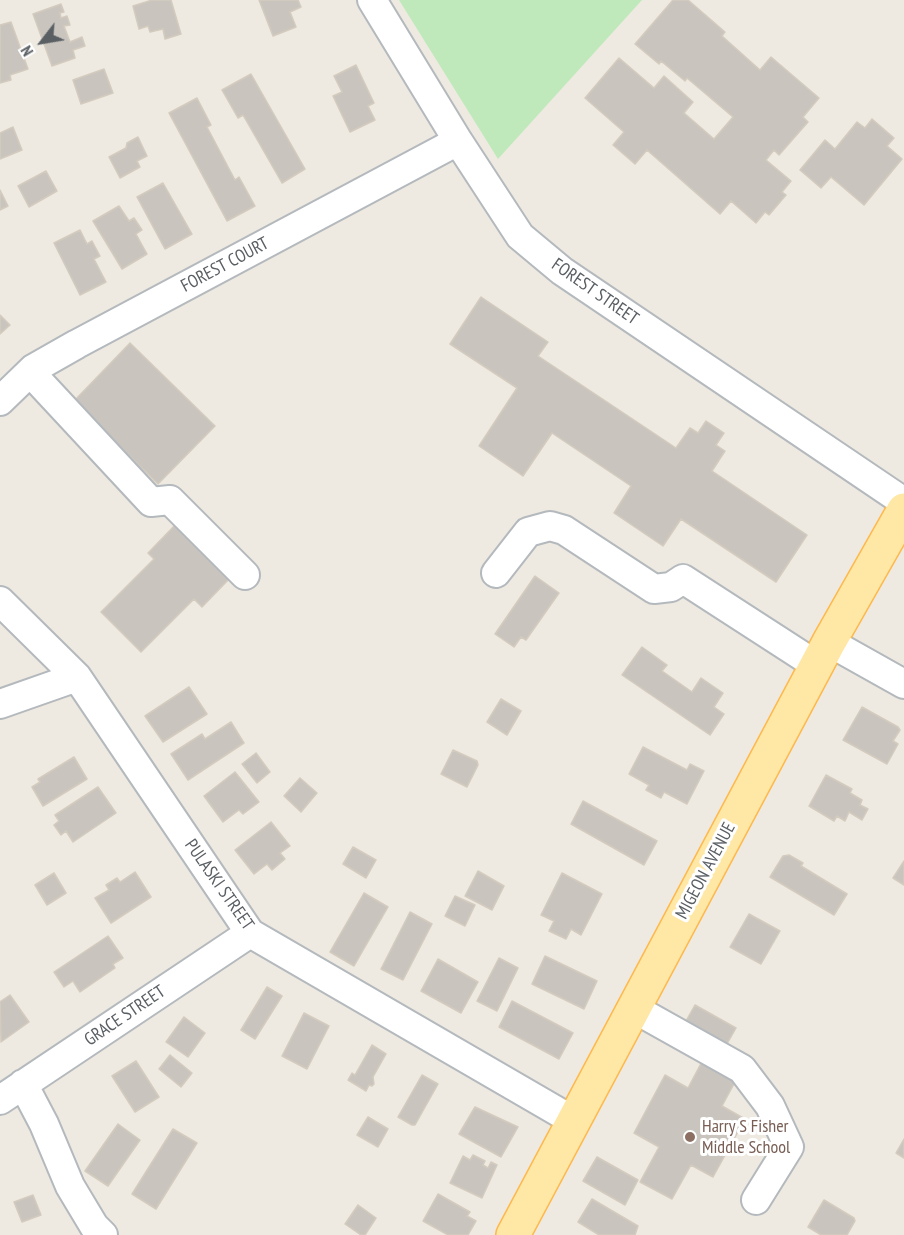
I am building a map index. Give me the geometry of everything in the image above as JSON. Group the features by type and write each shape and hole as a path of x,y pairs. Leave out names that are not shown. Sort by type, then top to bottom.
{"main road":[{"name":"MIGEON AVENUE","path":"513,1235 822,654 904,510"}],"street":[{"name":"FOREST STREET","path":"372,0 458,141 520,236 561,271 904,502"},
{"name":"FOREST COURT","path":"0,401 30,372 77,344 458,141"},
{"path":"30,372 151,502 170,500 245,575"},
{"path":"496,573 528,532 550,526 564,530 654,589 671,587 683,579 822,654 904,684"},
{"name":"PULASKI STREET","path":"0,601 77,677 250,933 574,1121"},
{"path":"0,704 77,677"},
{"name":"GRACE STREET","path":"12,1092 250,933"},
{"path":"633,1008 742,1069 770,1106 789,1146 756,1200"},
{"path":"12,1092 44,1124 70,1186 94,1226 103,1235"}],"green space":[{"path":"399,0 642,0 498,159"}],"building":[{"path":"152,0 171,0 181,34 165,39 163,29 150,32 148,26 139,29 133,6"},
{"path":"259,0 298,0 301,7 290,12 296,27 273,36"},
{"path":"673,0 688,0 725,32 722,36 760,70 771,57 819,98 803,117 808,122 779,155 774,150 766,160 791,181 782,192 786,195 769,215 765,212 756,223 731,201 720,214 647,150 635,164 613,145 624,132 585,98 619,58 654,88 664,76 693,102 684,113 714,139 733,117 687,78 685,81 661,61 659,64 635,44"},
{"path":"61,4 64,12 60,13 61,18 67,16 70,25 64,26 70,42 82,37 85,46 73,50 75,58 52,66 33,14"},
{"path":"11,22 28,69 10,75 11,80 0,83 0,25"},
{"path":"356,65 374,103 368,106 375,120 350,132 333,96 342,92 334,76"},
{"path":"104,69 113,93 81,104 73,80"},
{"path":"251,74 305,169 282,183 243,115 238,118 222,90"},
{"path":"197,98 211,125 207,127 235,180 239,177 255,206 227,221 169,113"},
{"path":"872,119 894,138 887,146 902,159 864,205 831,177 821,188 800,170 825,140 835,149 857,122 865,128"},
{"path":"13,127 22,150 0,159 0,133"},
{"path":"138,137 147,156 137,161 140,167 120,178 109,157 126,148 127,143"},
{"path":"46,171 57,191 29,207 18,186"},
{"path":"163,183 192,234 165,249 137,197"},
{"path":"0,190 8,206 0,210"},
{"path":"119,206 129,221 134,218 142,230 136,234 147,254 122,269 93,221"},
{"path":"80,230 87,244 92,241 100,256 94,259 106,282 80,295 54,243"},
{"path":"481,297 548,342 538,356 676,448 690,428 698,433 706,421 724,433 716,445 725,451 712,471 807,535 776,582 681,519 663,546 614,513 631,486 552,433 523,476 479,446 517,388 450,344"},
{"path":"0,315 10,325 0,334"},
{"path":"130,343 215,426 158,484 74,401"},
{"path":"178,522 232,576 202,607 194,599 141,652 101,612 154,559 148,553"},
{"path":"535,576 559,593 526,640 521,637 514,647 495,634"},
{"path":"642,647 667,665 662,671 692,692 701,678 723,693 714,707 724,714 710,735 622,675"},
{"path":"189,687 207,714 163,742 145,716"},
{"path":"501,699 521,711 507,735 487,722"},
{"path":"862,707 900,730 893,741 898,744 887,764 843,740"},
{"path":"231,722 244,743 188,780 171,754 202,734 205,739"},
{"path":"643,747 687,770 690,764 704,771 687,804 664,792 661,798 646,790 649,785 629,774"},
{"path":"453,750 477,761 478,765 467,787 441,774"},
{"path":"256,753 270,772 257,783 242,764"},
{"path":"74,757 87,779 43,806 32,787 40,782 38,779"},
{"path":"235,772 259,802 243,814 239,810 223,822 204,796"},
{"path":"826,775 852,789 850,793 862,800 860,805 868,809 862,820 849,812 845,821 837,816 834,821 809,806"},
{"path":"300,778 317,793 301,812 284,796"},
{"path":"98,787 116,813 73,842 66,831 61,835 54,825 59,821 55,815"},
{"path":"583,801 657,841 644,865 571,824"},
{"path":"271,822 290,846 280,853 285,859 272,870 267,864 254,874 235,850"},
{"path":"353,847 376,860 366,878 343,864"},
{"path":"789,855 803,863 801,866 847,894 834,915 770,877 783,856"},
{"path":"904,861 904,885 893,878"},
{"path":"478,871 504,886 492,910 465,896"},
{"path":"135,872 151,897 111,923 95,898 109,890 106,885 117,878 120,882"},
{"path":"54,873 66,893 47,905 35,885"},
{"path":"562,873 602,894 581,935 571,929 566,939 549,931 554,921 541,915"},
{"path":"364,893 388,907 354,966 330,952"},
{"path":"455,896 475,905 465,926 445,916"},
{"path":"410,912 432,924 403,980 381,969"},
{"path":"749,914 780,931 761,964 730,947"},
{"path":"108,936 123,958 113,964 115,968 80,992 73,981 64,987 54,972"},
{"path":"545,956 597,981 584,1009 532,984"},
{"path":"499,958 518,968 497,1011 477,1001"},
{"path":"438,959 478,982 461,1013 421,991"},
{"path":"267,987 282,996 255,1039 241,1030"},
{"path":"10,995 29,1022 1,1042 0,1002"},
{"path":"512,1001 573,1033 559,1059 499,1027"},
{"path":"695,1005 736,1028 723,1051 682,1028"},
{"path":"304,1013 329,1026 307,1069 282,1056"},
{"path":"184,1017 205,1033 188,1057 166,1042"},
{"path":"372,1045 386,1054 373,1077 374,1084 369,1085 366,1091 348,1080 352,1073 355,1075"},
{"path":"706,1054 740,1073 722,1106 745,1119 713,1177 691,1165 672,1199 640,1182 659,1147 634,1133 665,1075 688,1088"},
{"path":"170,1055 192,1073 181,1087 159,1069"},
{"path":"136,1061 159,1097 135,1112 112,1076"},
{"path":"422,1075 438,1084 415,1125 412,1125 398,1117"},
{"path":"475,1107 518,1127 501,1157 459,1134"},
{"path":"368,1117 388,1129 378,1147 357,1135"},
{"path":"118,1124 140,1140 108,1186 85,1171"},
{"path":"173,1129 197,1143 156,1209 132,1194"},
{"path":"904,1139 904,1158 896,1153"},
{"path":"473,1155 485,1161 483,1165 488,1168 491,1162 497,1165 482,1198 450,1183 463,1156 470,1160"},
{"path":"597,1157 638,1180 625,1205 583,1181"},
{"path":"438,1194 470,1212 467,1216 476,1221 468,1235 448,1235 423,1221"},
{"path":"33,1195 41,1215 22,1222 14,1202"},
{"path":"592,1199 638,1226 635,1235 599,1235 578,1222"},
{"path":"824,1200 854,1218 855,1221 847,1235 821,1235 808,1227"},
{"path":"358,1205 376,1218 365,1235 361,1235 345,1224"}],"place":[{"name":"Harry S Fisher Middle School","path":"690,1137"}]}
